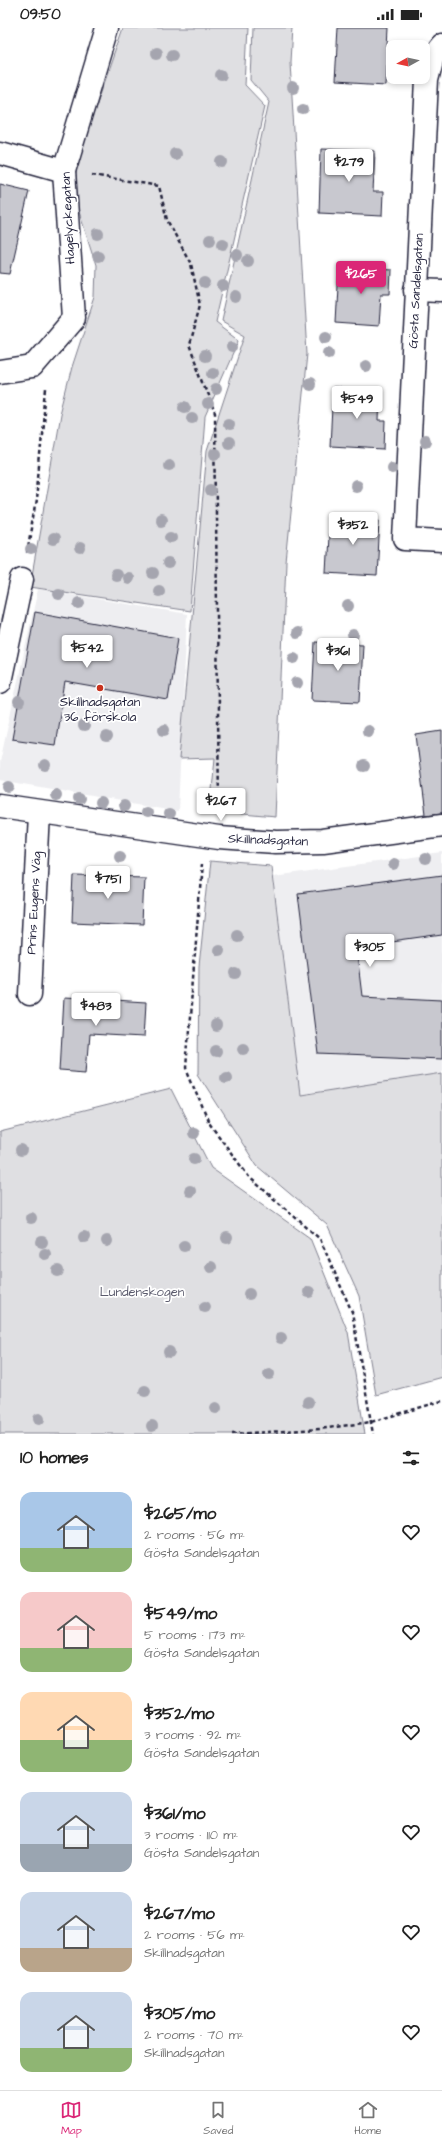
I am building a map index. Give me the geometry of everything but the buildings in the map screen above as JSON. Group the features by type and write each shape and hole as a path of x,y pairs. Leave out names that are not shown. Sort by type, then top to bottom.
{"street":[{"name":"Hagelyckegatan","path":"0,372 32,367 74,318 64,171 107,28"},
{"name":"Gösta Sandelsgatan","path":"441,45 433,56 427,80 405,539 442,542"},
{"path":"0,153 64,171"},
{"path":"416,290 442,291"},
{"path":"0,682 22,579"},
{"name":"Skillnadsgatan","path":"0,806 211,838 276,842 323,841 442,825"},
{"name":"Prins Eugens Väg","path":"30,994 39,813"}],"path":[{"path":"64,171 160,186 167,220 192,264 200,305 189,345 214,414 211,838 186,1068 209,1123 249,1177 320,1240 352,1312 373,1434"},
{"path":"22,579 36,500 50,346"},
{"path":"232,1434 320,1429 371,1422 442,1401"}],"shaded area":[{"name":"Skillnadsgatan 36 förskola","path":"38,589 187,614 178,811 0,780 0,762"},
{"path":"442,853 442,1077 300,1095 273,876"}],"green space":[{"path":"123,28 248,28 245,85 265,106 215,322 239,340 205,417 190,611 30,587 60,414 72,367 95,297 96,265 68,177 95,109"},
{"path":"253,28 292,28 290,62 307,354 286,562 275,817 210,811 215,758 179,759 207,451 245,335 221,321 269,102 251,80"},
{"path":"210,861 271,866 300,1095 442,1073 442,1377 376,1395 359,1296 327,1225 257,1166 198,1074 199,967"},
{"name":"Lundenskogen","path":"171,1089 211,1168 310,1238 348,1332 365,1434 0,1434 0,1132"}],"place":[{"name":"Skillnadsgatan 36 förskola","path":"100,688"}]}
